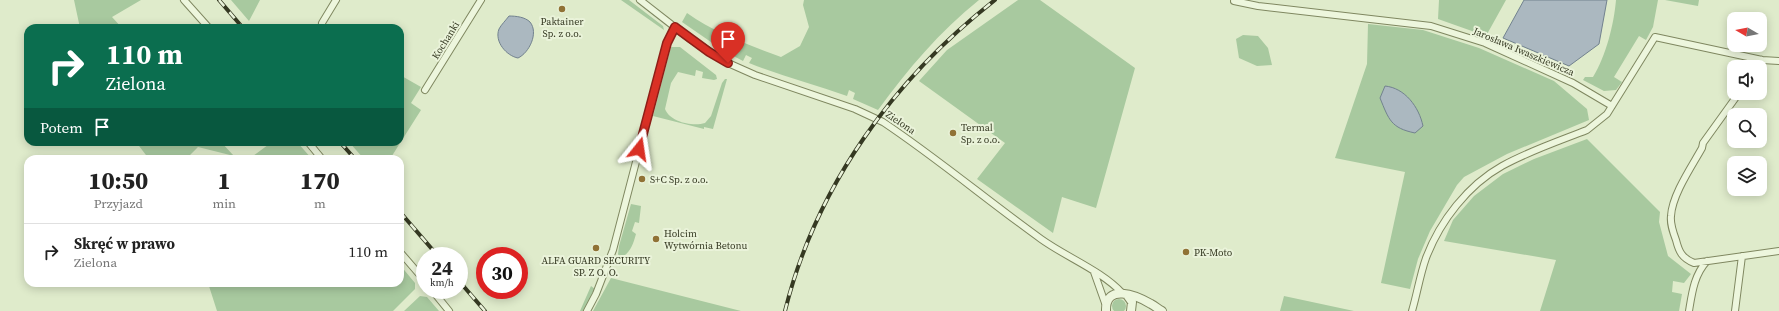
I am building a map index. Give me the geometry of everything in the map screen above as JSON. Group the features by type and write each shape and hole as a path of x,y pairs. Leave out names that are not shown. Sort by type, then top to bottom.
{"street":[{"path":"184,0 205,24"},
{"path":"322,23 336,0"},
{"name":"Kochanki","path":"425,90 481,0"},
{"path":"587,311 596,294 613,250 667,43 675,27 640,0"},
{"name":"Jarosława Iwaszkiewicza","path":"1234,2 1431,26 1485,43 1573,83 1612,106"},
{"name":"Zielona","path":"675,27 709,52 755,75 855,109 883,122 1022,225 1094,272 1105,277 1124,294 1152,304 1157,311"},
{"path":"1412,311 1426,258 1443,225 1459,202 1484,178 1502,166 1586,130 1598,122 1612,106 1654,37 1762,60"},
{"path":"1767,61 1779,62"},
{"path":"1734,100 1707,135 1672,209 1671,225 1679,253 1689,261 1694,262 1779,251"},
{"path":"311,146 319,155"},
{"path":"1735,311 1742,256"},
{"path":"404,257 416,271"},
{"path":"1689,311 1696,278 1701,268 1707,261"},
{"path":"1094,272 1106,309"},
{"path":"1106,309 1109,297 1115,293 1124,294 1132,302 1131,311"},
{"path":"439,299 449,311"}],"green space":[{"path":"74,0 141,0 112,17 118,24 79,24"},
{"path":"231,0 260,0 249,21"},
{"path":"621,0 629,0 663,26 664,30"},
{"path":"804,0 979,0 937,38 901,80 878,110 853,99 855,93 849,90 847,96 773,72 749,63 752,58 746,55 743,61 724,51 682,22 687,13 721,33 781,57 800,46 809,27 803,5"},
{"path":"1018,0 1040,0 1135,68 1096,208 1062,197 1053,233 977,179 1005,143 919,81 947,50"},
{"path":"1439,0 1506,0 1486,36 1438,19"},
{"path":"1616,0 1658,0 1653,27 1646,40 1639,36 1614,77 1622,82 1616,90 1604,91 1583,80 1585,77 1593,77 1598,69 1611,29"},
{"path":"1665,0 1699,0 1698,6"},
{"path":"1368,24 1423,30 1479,48 1554,81 1587,109 1589,120 1507,154 1464,177 1457,185 1430,231 1418,259 1410,289 1381,283 1405,172 1335,158 1367,64"},
{"path":"1243,35 1258,36 1268,48 1272,65 1257,66 1239,58 1236,39"},
{"path":"671,47 680,47 716,75 717,79 702,78 703,72 696,70 695,76 678,72 671,83 665,109 677,120 688,124 705,123 711,116 722,83 725,79 727,79 713,129 704,127 704,129 653,116"},
{"path":"404,77 421,87 411,103 421,110 404,137"},
{"path":"1587,139 1660,212 1659,222 1668,256 1691,274 1684,283 1673,281 1672,292 1682,294 1679,311 1540,311 1556,260 1444,241 1453,220 1474,196 1503,174 1534,159"},
{"path":"139,146 225,146 233,155 198,147 190,155 146,155"},
{"path":"267,146 301,146 308,155 254,155"},
{"path":"353,146 398,146 393,155 360,155"},
{"path":"631,204 641,206 639,223 635,222 632,231 636,234 631,248 627,254 620,258 618,254 619,246"},
{"path":"404,270 415,283 415,289 393,311 217,311 209,287 404,287"},
{"path":"611,278 741,311 593,311"},
{"path":"591,286 595,289 584,311 580,311"},
{"path":"1284,296 1354,311 1280,311"},
{"path":"417,299 429,299 439,311 404,311"},
{"path":"1119,299 1125,303 1126,306 1124,311 1114,311 1112,306 1114,301"}],"shaded area":[{"path":"1524,0 1607,0 1599,44 1569,66 1503,38"},
{"path":"509,16 526,19 533,26 532,42 526,52 518,58 514,57 502,48 498,39 499,29"},
{"path":"1385,86 1399,90 1410,100 1418,112 1423,126 1415,133 1401,129 1392,122 1380,98"}],"railway":[{"path":"219,0 240,24"},
{"path":"785,311 799,265 817,221 838,178 864,138 892,100 924,64 958,31 995,0"},
{"path":"344,146 351,155"},
{"path":"404,217 430,247"},
{"path":"468,291 485,311"}],"place":[{"name":"Paktainer Sp. z o.o.","path":"562,9"},
{"name":"Termal Sp. z o.o.","path":"953,133"},
{"name":"S+C Sp. z o.o.","path":"642,179"},
{"name":"Holcim Wytwórnia Betonu","path":"656,239"},
{"name":"ALFA GUARD SECURITY SP. Z O. O.","path":"596,248"},
{"name":"PK-Moto","path":"1186,252"}],"route":[{"path":"639,149 667,43 675,27 709,52 728,63"}]}
